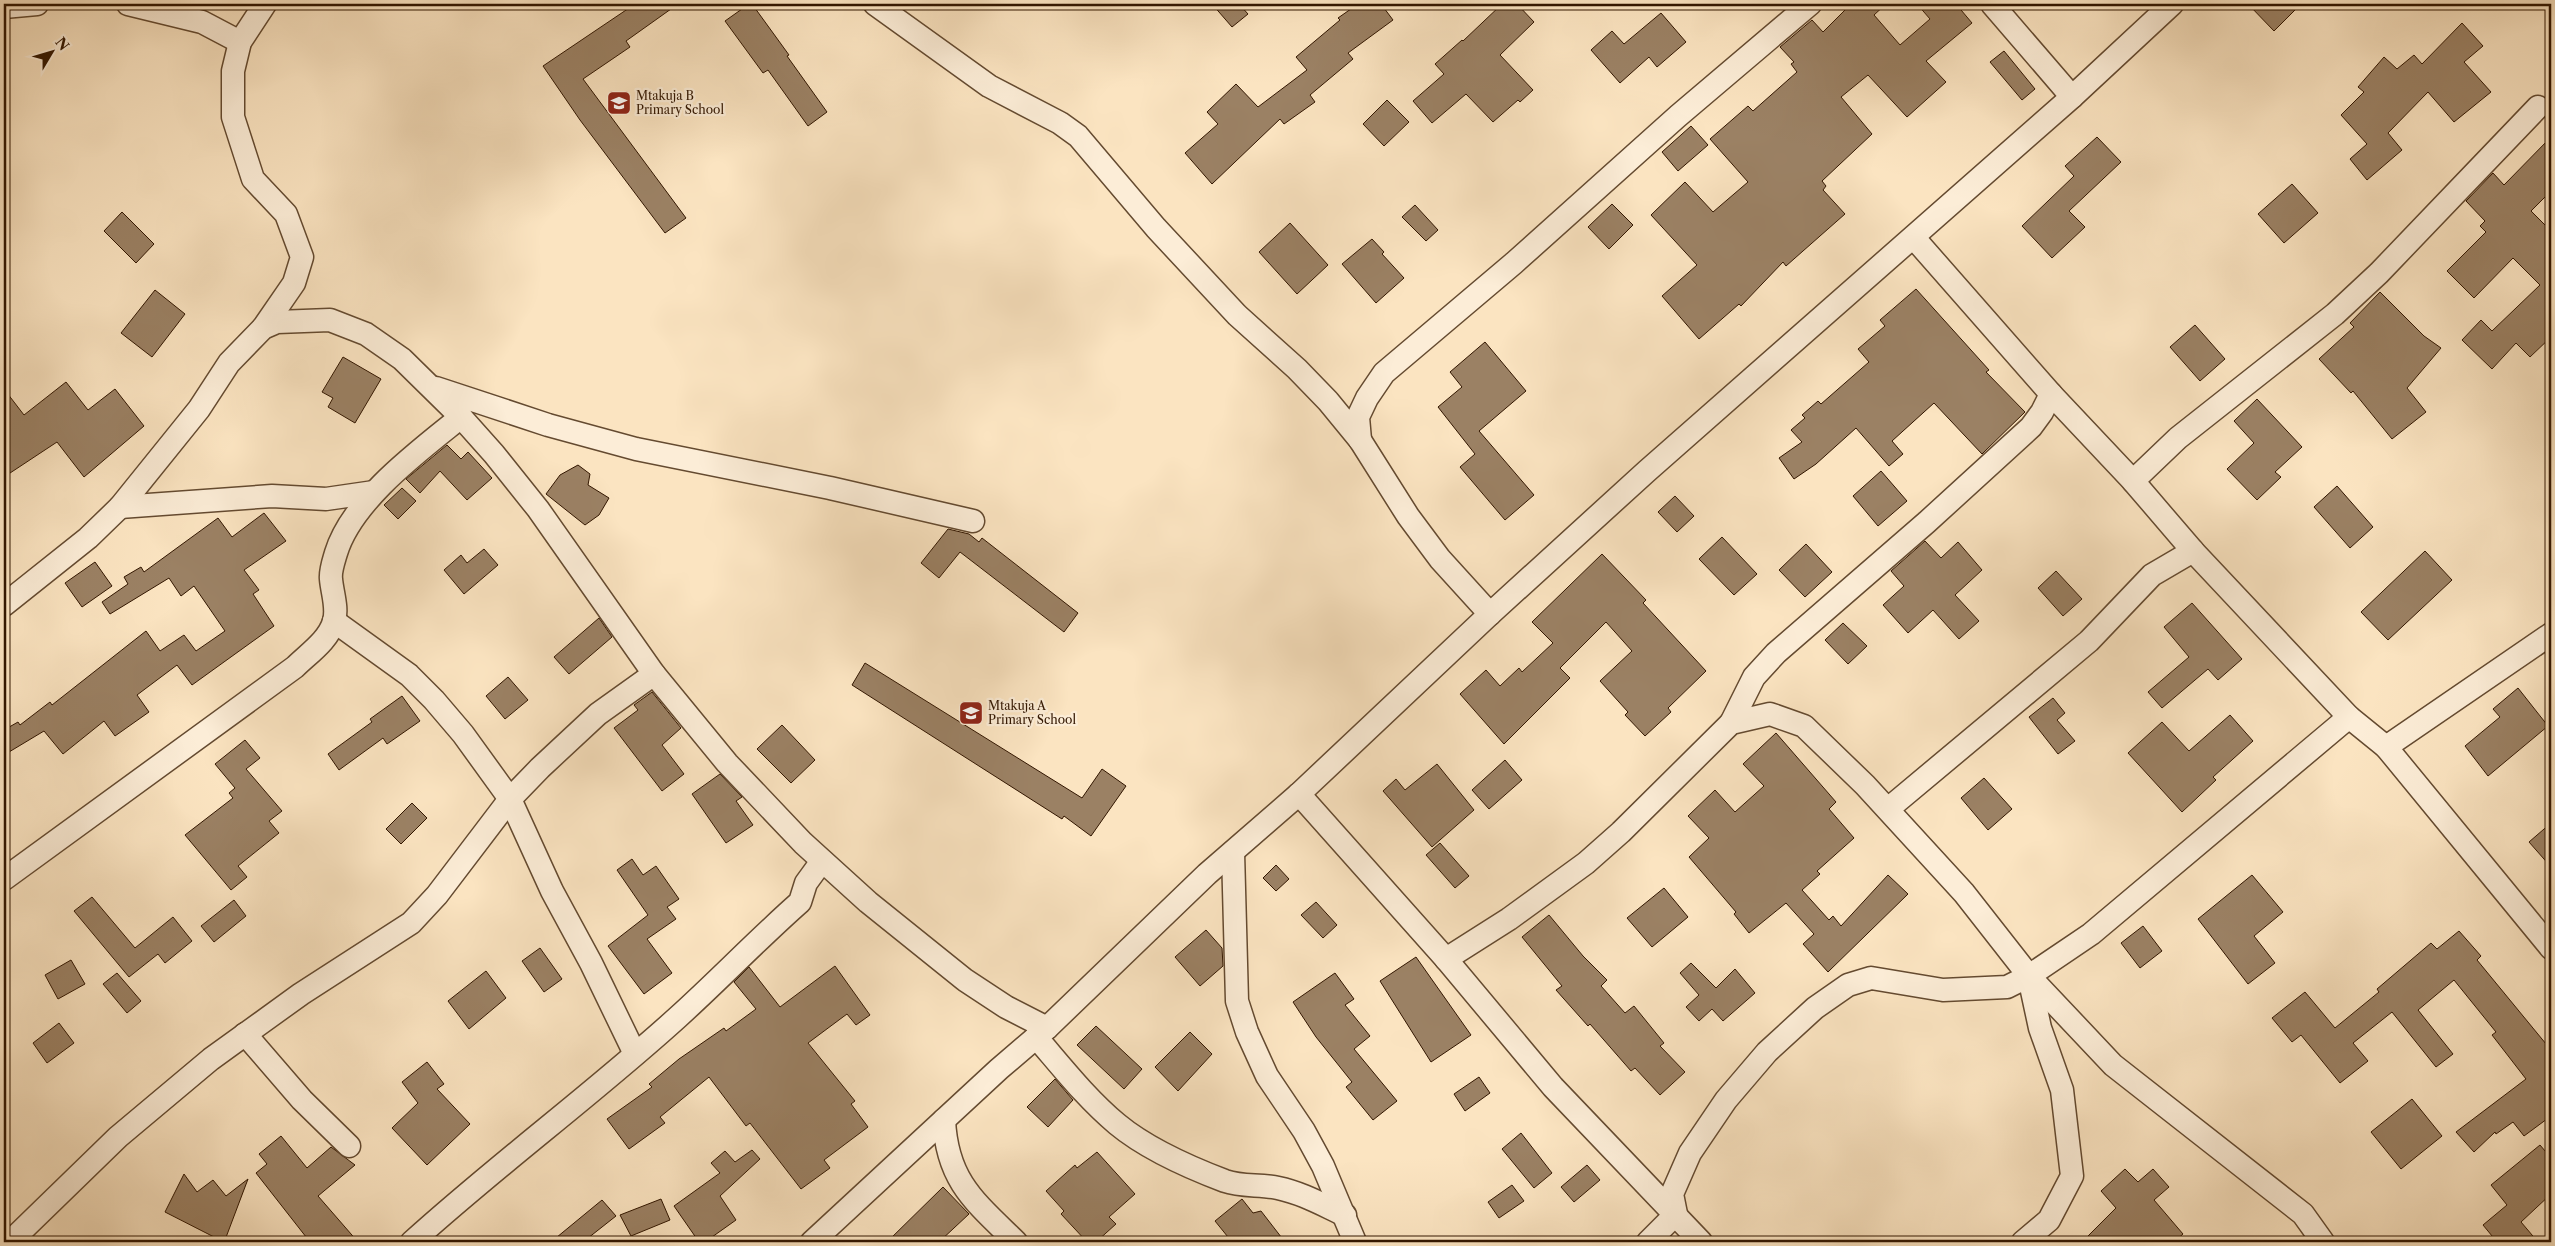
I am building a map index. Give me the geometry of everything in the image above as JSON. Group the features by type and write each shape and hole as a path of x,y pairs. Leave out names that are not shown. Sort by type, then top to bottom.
{"street":[{"path":"4,7 37,4"},
{"path":"128,4 202,22 240,42"},
{"path":"4,605 88,538 120,507 198,409 229,363 263,328 294,283 302,257 286,214 253,179 233,117 233,71 240,42 265,4"},
{"path":"875,4 989,86 1060,123 1078,136 1177,250 1237,315 1309,382 1360,440 1419,531 1466,590 1490,614"},
{"path":"1360,440 1358,416 1367,398 1384,373 1514,263 1678,116 1810,4"},
{"path":"1992,4 2072,97"},
{"path":"812,1242 1041,1033 1233,852 1299,794 1490,614 1647,471 1914,238 2072,97 2172,4"},
{"path":"2134,480 2178,438 2334,314 2379,273 2538,107"},
{"path":"1914,238 2051,394 2134,480 2193,551 2349,717 2386,747 2544,924 2551,948"},
{"path":"263,328 277,322 330,320 366,334 402,358 461,417 494,454 538,509 654,674 726,763 822,861 868,902 965,980 1041,1033 1088,1098 1118,1125 1139,1139 1226,1182 1245,1186 1276,1187 1303,1195 1345,1215"},
{"path":"428,385 548,425 636,449 823,487 973,521"},
{"path":"1446,959 1509,920 1586,863 1621,832 1731,723 1754,677 1776,653 1927,522 2031,427 2042,412 2051,394"},
{"path":"4,879 295,667 323,640 334,621 334,596 331,577 336,552 355,517 374,492 461,417"},
{"path":"120,507 272,496 326,500 374,492"},
{"path":"1888,809 2089,641 2152,575 2193,551"},
{"path":"334,621 409,675 434,700 463,734 510,799 552,891 591,963 635,1054"},
{"path":"2386,747 2551,634"},
{"path":"10,1242 148,1110 245,1034 301,994 410,923 437,895 510,799 571,737 613,702 654,674"},
{"path":"1731,723 1770,714 1804,726 1888,809 1964,893 2029,976 2113,1065 2303,1214 2323,1242"},
{"path":"1676,1214 1672,1194 1690,1153 1726,1100 1767,1052 1815,1008 1848,985 1871,978 1943,990 2007,987 2029,976 2091,934 2349,717"},
{"path":"1299,794 1446,959 1553,1087 1701,1242"},
{"path":"1233,852 1237,1001 1247,1032 1267,1076 1311,1145 1345,1215 1355,1242"},
{"path":"412,1242 461,1198 515,1156 635,1054 800,902 806,883 822,861"},
{"path":"2023,1242 2049,1220 2072,1176 2062,1090 2040,1028 2029,976"},
{"path":"245,1034 302,1100 349,1146"},
{"path":"944,1120 945,1141 952,1167 963,1187 1016,1242"},
{"path":"1648,1242 1676,1214"}],"building":[{"path":"635,4 678,4 626,41 630,47 583,79 686,218 665,233 580,120 543,66"},
{"path":"749,4 752,4 789,55 787,56 827,112 808,126 768,70 763,73 725,21"},
{"path":"1212,4 1239,4 1248,14 1232,27"},
{"path":"1358,4 1381,4 1393,20 1348,53 1353,59 1310,95 1315,102 1284,124 1280,119 1212,184 1185,153 1218,124 1207,112 1236,84 1258,107 1307,70 1296,57 1340,20 1338,18"},
{"path":"1502,4 1517,4 1534,22 1500,55 1533,90 1520,102 1518,100 1493,122 1466,94 1432,123 1413,101 1444,74 1435,64 1463,41"},
{"path":"1851,4 1886,4 1874,15 1900,45 1930,19 1917,4 1956,4 1972,23 1926,61 1946,82 1907,117 1868,75 1841,97 1872,134 1822,181 1826,186 1823,190 1845,214 1786,266 1783,262 1741,306 1739,304 1699,339 1662,296 1697,265 1651,215 1685,182 1713,212 1748,182 1710,139 1748,106 1753,111 1797,72 1791,64 1794,62 1780,47 1812,20 1823,32"},
{"path":"2248,4 2301,4 2274,31"},
{"path":"1661,13 1686,42 1657,67 1649,57 1620,83 1591,50 1612,31 1624,44"},
{"path":"2462,23 2483,46 2464,62 2491,92 2454,122 2428,92 2388,133 2402,150 2367,180 2350,159 2367,144 2341,115 2364,92 2358,87 2384,57 2397,69 2414,55 2422,64"},
{"path":"2004,51 2035,89 2022,100 1990,62"},
{"path":"1387,100 1409,122 1384,146 1363,124"},
{"path":"1691,126 1708,145 1678,171 1662,152"},
{"path":"2097,137 2121,162 2069,211 2085,227 2052,258 2022,226 2074,176 2065,166"},
{"path":"2551,137 2551,191 2531,211 2551,231 2551,337 2530,357 2516,343 2492,369 2462,340 2481,320 2492,331 2540,285 2513,258 2474,298 2447,271 2486,232 2480,226 2485,221 2466,201 2493,173 2504,185"},
{"path":"2292,184 2318,213 2284,243 2258,214"},
{"path":"1612,204 1633,225 1609,249 1588,227"},
{"path":"1415,205 1438,230 1426,241 1402,217"},
{"path":"122,212 154,244 136,263 104,231"},
{"path":"1290,223 1328,265 1297,294 1259,252"},
{"path":"1372,239 1384,252 1382,254 1404,278 1376,303 1342,264"},
{"path":"1916,289 1989,370 1986,372 2025,412 1982,454 1934,403 1892,441 1903,454 1889,466 1856,428 1816,464 1794,479 1779,458 1802,442 1791,430 1805,418 1802,415 1818,401 1821,404 1869,362 1858,349 1885,326 1880,320"},
{"path":"155,290 185,314 152,357 121,333"},
{"path":"2380,292 2424,336 2441,348 2407,388 2426,412 2392,439 2353,391 2351,393 2319,359 2354,327 2350,323"},
{"path":"2195,325 2225,359 2200,381 2170,347"},
{"path":"1485,342 1526,391 1479,431 1534,495 1505,520 1460,467 1475,454 1438,407 1462,387 1450,372"},
{"path":"343,357 381,379 355,423 328,407 333,398 322,392"},
{"path":"66,382 88,410 115,389 144,426 84,477 57,442 4,477 4,389 24,415"},
{"path":"2257,399 2302,447 2275,472 2281,477 2257,500 2227,469 2254,443 2234,421"},
{"path":"447,445 461,459 468,452 492,478 467,500 440,471 420,493 406,479"},
{"path":"578,465 590,474 588,485 609,498 599,515 585,525 546,494 560,475"},
{"path":"1881,471 1907,501 1878,526 1853,496"},
{"path":"2337,486 2373,527 2350,548 2314,507"},
{"path":"402,488 416,501 398,519 384,505"},
{"path":"1675,496 1694,516 1677,532 1658,512"},
{"path":"264,513 286,541 244,570 259,590 253,594 274,626 192,685 177,665 137,695 149,712 115,736 104,721 63,754 44,731 4,755 4,730 18,722 20,725 50,702 52,705 146,631 160,651 184,635 196,651 225,631 194,586 181,596 169,578 110,614 102,602 128,584 124,577 141,567 144,572 218,518 232,537"},
{"path":"948,529 969,534 979,542 982,538 1078,613 1064,632 960,552 939,578 921,563"},
{"path":"1722,537 1757,574 1734,595 1699,559"},
{"path":"1925,541 1941,558 1958,542 1982,570 1955,595 1979,621 1959,639 1933,610 1908,633 1883,605 1904,586 1891,571"},
{"path":"1806,544 1832,572 1805,597 1779,570"},
{"path":"484,549 498,565 464,594 444,570 461,555 467,563"},
{"path":"2425,551 2452,580 2388,640 2361,612"},
{"path":"1602,554 1646,600 1643,603 1706,671 1668,708 1671,712 1645,736 1625,715 1628,712 1600,681 1632,651 1606,622 1560,668 1570,678 1504,744 1460,694 1486,670 1500,686 1519,668 1522,672 1553,643 1532,622"},
{"path":"95,562 112,586 82,607 65,583"},
{"path":"2056,571 2082,599 2063,616 2038,588"},
{"path":"2192,603 2242,659 2218,680 2208,669 2162,708 2148,692 2189,657 2164,627"},
{"path":"599,618 612,637 569,674 554,657"},
{"path":"1843,623 1867,646 1848,664 1825,640"},
{"path":"865,663 1082,798 1102,769 1126,786 1091,836 1064,816 1062,819 852,685"},
{"path":"508,677 528,700 505,719 486,696"},
{"path":"2518,688 2548,726 2488,776 2465,746 2500,717 2493,709"},
{"path":"652,692 681,728 662,745 684,774 662,791 614,728 638,710 634,705"},
{"path":"402,696 420,721 387,744 383,738 339,770 328,754 372,722 370,719"},
{"path":"2053,698 2065,713 2057,720 2075,741 2058,754 2029,717"},
{"path":"2230,715 2253,741 2213,777 2216,780 2182,812 2128,753 2162,722 2189,751"},
{"path":"782,725 815,760 791,783 757,749"},
{"path":"1776,733 1836,802 1829,809 1854,838 1817,871 1820,874 1802,890 1829,920 1833,916 1841,926 1888,875 1908,894 1828,972 1803,944 1814,934 1786,903 1749,933 1734,914 1736,912 1689,857 1709,838 1688,816 1715,790 1735,812 1764,786 1743,764"},
{"path":"245,740 260,758 246,769 282,811 269,821 279,833 238,866 247,877 231,890 185,835 233,798 229,793 235,788 215,764"},
{"path":"1505,760 1522,780 1489,809 1472,790"},
{"path":"1437,764 1474,810 1432,847 1383,791 1396,779 1405,790"},
{"path":"720,774 742,797 736,801 753,825 726,843 692,794"},
{"path":"1984,778 2012,809 1988,830 1961,798"},
{"path":"412,803 427,818 401,844 386,829"},
{"path":"2551,823 2551,867 2529,842"},
{"path":"1440,843 1469,876 1455,888 1426,855"},
{"path":"632,859 643,875 656,866 679,899 667,907 676,919 647,939 672,973 644,994 608,946 648,915 617,870"},
{"path":"1276,865 1289,879 1276,891 1263,878"},
{"path":"2252,875 2283,912 2254,936 2275,963 2248,984 2198,919"},
{"path":"1664,888 1688,917 1652,947 1627,918"},
{"path":"92,897 135,948 173,917 192,941 165,963 158,954 129,977 74,911"},
{"path":"234,900 246,916 214,942 201,926"},
{"path":"1316,902 1337,925 1323,938 1301,915"},
{"path":"1549,915 1583,956 1607,980 1601,986 1625,1013 1634,1006 1664,1043 1660,1046 1685,1072 1660,1095 1635,1068 1631,1071 1590,1024 1588,1026 1556,990 1562,986 1522,937"},
{"path":"2143,926 2162,951 2140,968 2121,943"},
{"path":"1206,930 1222,948 1223,966 1200,986 1175,957"},
{"path":"2459,931 2481,956 2477,960 2551,1050 2551,1116 2524,1136 2513,1122 2496,1134 2495,1132 2474,1152 2456,1132 2526,1079 2492,1035 2496,1032 2454,980 2418,1010 2453,1054 2436,1067 2392,1012 2353,1043 2368,1061 2340,1083 2301,1035 2292,1042 2272,1018 2305,992 2335,1028 2379,992 2377,989 2431,943 2437,949"},
{"path":"540,948 562,979 544,992 522,961"},
{"path":"1416,957 1471,1035 1431,1062 1380,981"},
{"path":"71,960 85,984 58,999 45,975"},
{"path":"1691,963 1716,988 1735,969 1755,993 1723,1021 1712,1009 1699,1021 1686,1007 1699,995 1680,973"},
{"path":"835,966 870,1015 856,1025 847,1014 808,1043 855,1101 851,1104 868,1127 824,1160 830,1168 801,1189 750,1123 746,1126 709,1077 660,1117 665,1123 629,1149 607,1119 652,1087 649,1084 679,1059 724,1028 726,1031 756,1009 734,982 749,967 780,1007"},
{"path":"486,971 506,998 469,1029 448,1001"},
{"path":"117,973 141,1001 127,1013 103,984"},
{"path":"1335,973 1354,999 1345,1005 1370,1036 1354,1049 1397,1101 1373,1120 1346,1087 1352,1082 1316,1037 1293,1002"},
{"path":"59,1023 74,1043 47,1063 33,1043"},
{"path":"1096,1026 1142,1069 1124,1089 1077,1045"},
{"path":"1190,1032 1212,1054 1178,1091 1155,1067"},
{"path":"427,1062 444,1084 437,1089 470,1124 427,1165 392,1128 418,1103 402,1082"},
{"path":"1479,1077 1490,1093 1465,1111 1454,1094"},
{"path":"1055,1079 1073,1100 1048,1127 1027,1107"},
{"path":"2412,1099 2442,1136 2401,1169 2371,1132"},
{"path":"1521,1133 1552,1173 1534,1188 1502,1149"},
{"path":"281,1136 307,1168 331,1147 355,1165 318,1196 358,1242 310,1242 256,1173 267,1164 259,1154"},
{"path":"2540,1145 2551,1158 2551,1194 2521,1222 2538,1242 2497,1242 2483,1225 2507,1205 2491,1185"},
{"path":"752,1150 760,1159 720,1196 736,1220 705,1242 699,1242 674,1206 720,1173 711,1163 725,1151 735,1162"},
{"path":"1097,1152 1135,1194 1109,1217 1116,1224 1096,1242 1087,1242 1061,1214 1064,1211 1046,1191 1075,1165 1077,1168"},
{"path":"1587,1165 1600,1180 1574,1202 1561,1187"},
{"path":"2125,1169 2138,1182 2153,1169 2169,1187 2154,1200 2183,1234 2174,1242 2082,1242 2116,1208 2101,1191"},
{"path":"184,1174 197,1192 213,1180 226,1196 248,1179 225,1240 214,1237 165,1212"},
{"path":"1512,1185 1524,1201 1499,1218 1488,1202"},
{"path":"943,1187 969,1214 939,1242 887,1242"},
{"path":"661,1199 670,1220 631,1236 620,1215"},
{"path":"1242,1199 1253,1213 1261,1211 1285,1242 1232,1242 1215,1221"},
{"path":"602,1200 616,1216 583,1242 551,1242"}],"place":[{"name":"Mtakuja B Primary School","path":"619,103"},
{"name":"Mtakuja A Primary School","path":"971,713"}]}
